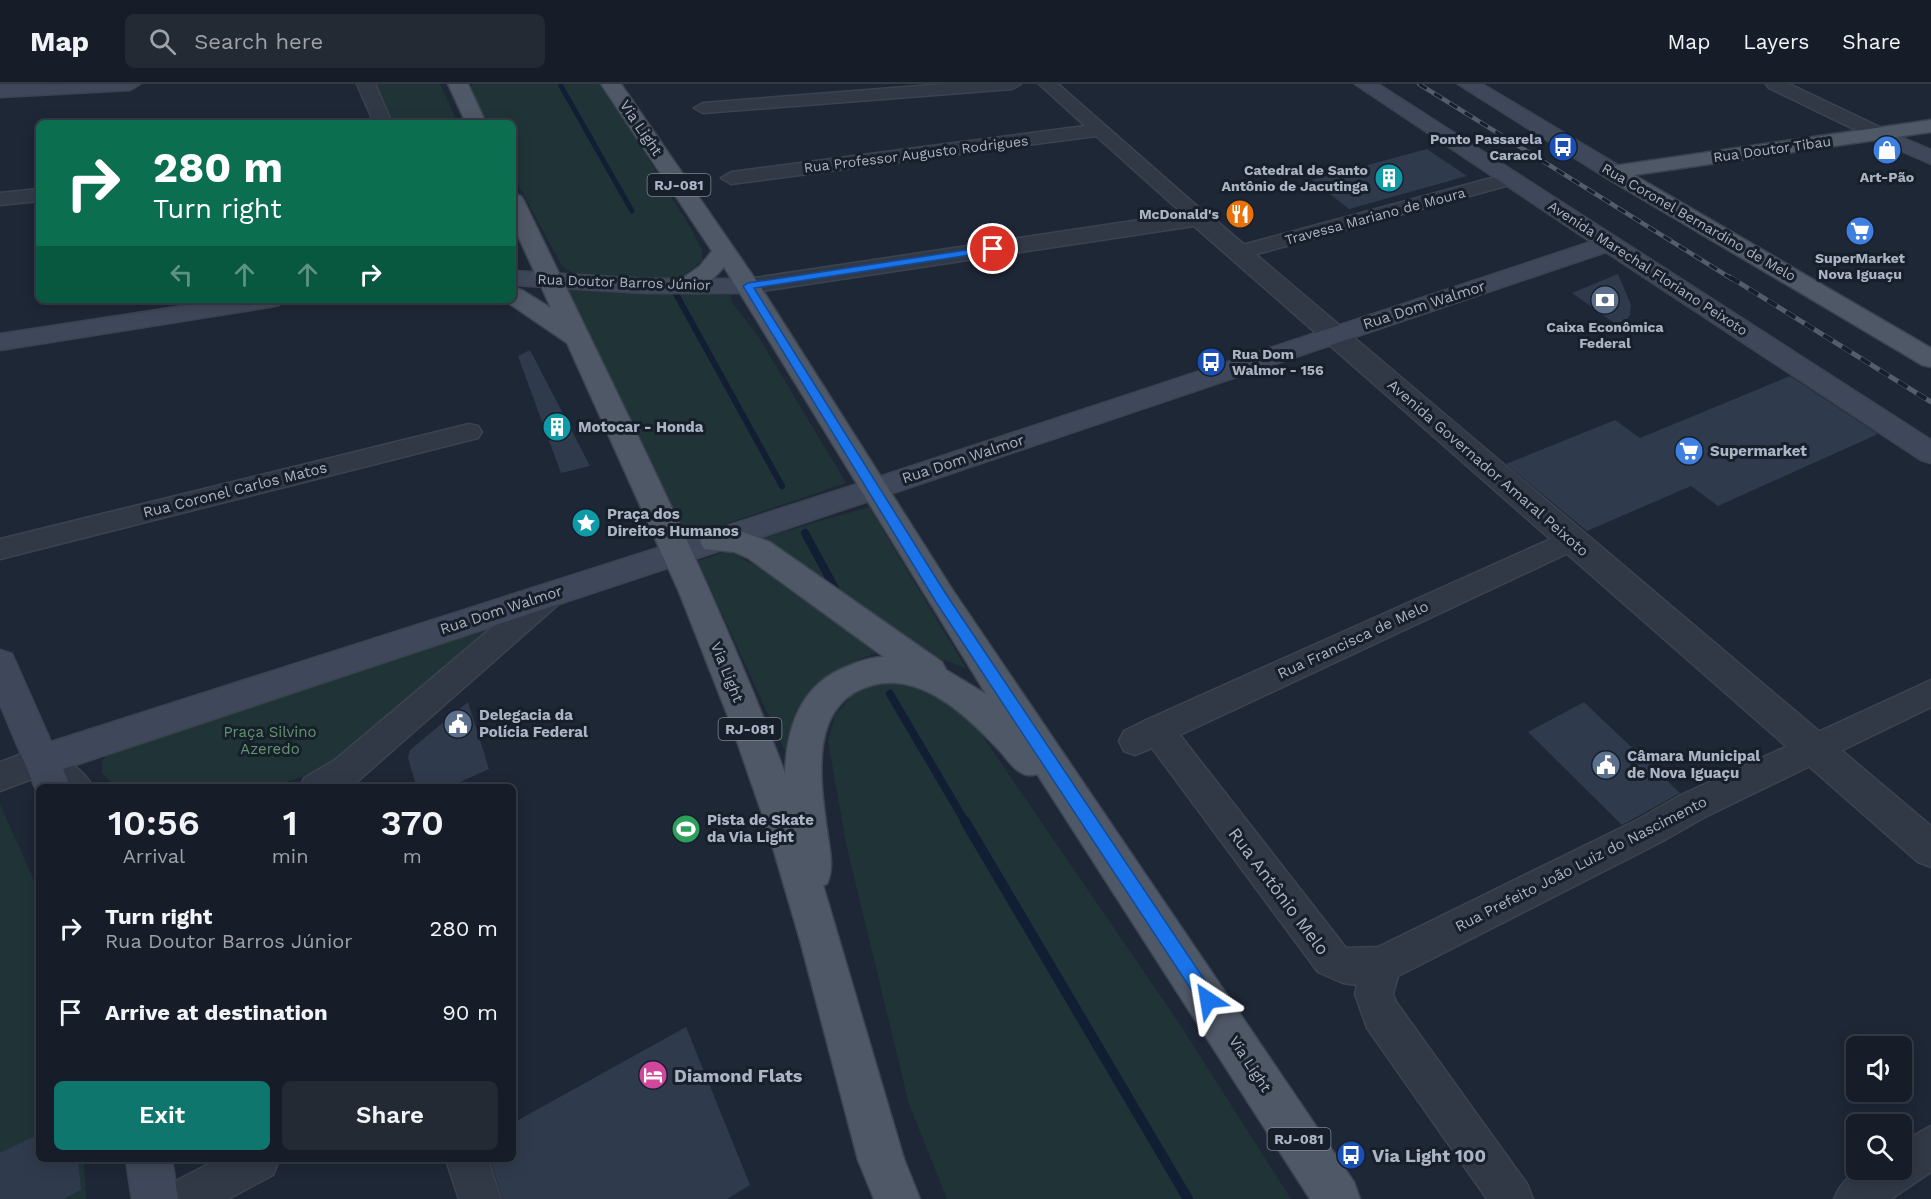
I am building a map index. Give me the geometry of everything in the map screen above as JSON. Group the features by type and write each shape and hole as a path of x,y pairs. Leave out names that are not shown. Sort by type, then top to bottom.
{"main road":[{"path":"0,91 130,84"},
{"name":"Via Light","path":"611,84 748,286 941,598 1337,1199"},
{"name":"Avenida Marechal Floriano Peixoto","path":"1365,84 1931,453"},
{"name":"Rua Coronel Bernardino de Melo","path":"1468,84 1613,172 1931,358"},
{"path":"460,86 475,120"},
{"name":"Rua Doutor Tibau","path":"1613,172 1931,126"},
{"path":"1879,134 1931,158"},
{"name":"Via Light","path":"516,206 555,276 576,339 678,553 749,725 808,894 881,1160 897,1199"},
{"name":"Rua Dom Walmor","path":"47,774 551,594 874,489 1610,243"},
{"path":"684,286 716,265 724,252"},
{"name":"Rua Doutor Barros Júnior","path":"516,278 555,276 684,286 748,286"},
{"path":"516,297 547,316 576,339"},
{"path":"0,342 251,303"},
{"path":"715,541 737,541 759,550 978,708 1024,752 1124,873"},
{"path":"0,663 47,774"},
{"path":"818,932 804,768 807,729 816,707 841,684 862,673 881,669 910,672 954,689"},
{"path":"149,1162 155,1199"}],"street":[{"path":"366,84 382,120"},
{"path":"703,108 1012,84"},
{"name":"Avenida Governador Amaral Peixoto","path":"1048,84 1239,253 1931,850"},
{"path":"1776,84 1879,134"},
{"name":"Rua Professor Augusto Rodrigues","path":"731,178 1100,130"},
{"name":"Travessa Mariano de Moura","path":"1239,253 1510,179"},
{"path":"0,199 36,195"},
{"name":"Rua Doutor Barros Júnior","path":"748,286 1199,218"},
{"name":"Rua Coronel Carlos Matos","path":"0,549 469,432"},
{"name":"Rua Francisca de Melo","path":"1146,736 1571,540"},
{"path":"331,784 350,779 551,594"},
{"name":"Rua Prefeito João Luiz do Nascimento","path":"1382,964 1649,831 1693,806 1931,693"},
{"name":"Rua Antônio Melo","path":"1146,736 1331,959 1354,967 1382,964"},
{"path":"0,777 47,774 68,784"},
{"path":"1382,964 1374,994 1381,1014 1512,1199"},
{"path":"1912,1160 1931,1147"},
{"path":"185,1199 254,1162"},
{"path":"469,1162 480,1199"},
{"path":"1855,1199 1883,1180"}],"green space":[{"path":"370,84 440,84 457,120 387,120"},
{"path":"473,84 602,84 690,227 702,250 702,261 683,276 656,280 589,277 574,274 562,266 516,181 516,120 483,120 468,89"},
{"path":"565,288 730,295 733,304 758,336 846,483 684,538"},
{"path":"869,507 966,668 922,652 754,540"},
{"path":"728,551 777,578 878,653 836,671 812,689 795,713 789,740 789,760 698,561"},
{"name":"Praça Silvino Azeredo","path":"498,623 340,758 282,784 112,784 102,773 102,761 110,751"},
{"path":"904,680 964,709 1177,1020 1291,1199 947,1199 909,1104 847,848 828,741 835,715 853,695 878,682"},
{"path":"0,804 36,885 36,1162 84,1162 86,1199 0,1199"}],"building":[{"name":"Catedral de Santo Antônio de Jacutinga","path":"1427,149 1467,176 1349,209 1312,180"},
{"name":"Caixa Econômica Federal","path":"1618,274 1631,305 1630,315 1621,328 1572,293"},
{"name":"Motocar - Honda","path":"530,350 590,466 561,473 518,356"},
{"name":"Supermarket","path":"1790,376 1878,434 1718,506 1691,486 1587,531 1506,464 1615,420 1640,438"},
{"name":"Delegacia da Polícia Federal","path":"468,702 489,769 456,784 416,784 408,758 410,750"},
{"name":"Câmara Municipal de Nova Iguaçu","path":"1584,702 1680,793 1622,825 1528,732"},
{"name":"Diamond Flats","path":"686,1027 750,1185 727,1199 503,1199 491,1162 516,1162 516,1121"},
{"path":"36,1135 36,1162 78,1162 81,1190 63,1199 0,1199 0,1153"}],"waterway":[{"path":"561,86 632,211"},
{"path":"676,294 782,486"},
{"path":"805,533 836,590"},
{"path":"890,694 966,823"},
{"path":"965,821 1188,1199"}],"railway":[{"path":"1419,84 1732,279"},
{"path":"1730,277 1931,402"}],"place":[{"name":"Ponto Passarela Caracol","path":"1563,147"},
{"name":"Art-Pão","path":"1887,150"},
{"name":"Catedral de Santo Antônio de Jacutinga","path":"1389,178"},
{"name":"McDonald's","path":"1240,214"},
{"name":"SuperMarket Nova Iguaçu","path":"1860,231"},
{"name":"Caixa Econômica Federal","path":"1605,300"},
{"name":"Rua Dom Walmor - 156","path":"1211,362"},
{"name":"Motocar - Honda","path":"557,427"},
{"name":"Supermarket","path":"1689,451"},
{"name":"Praça dos Direitos Humanos","path":"586,523"},
{"name":"Delegacia da Polícia Federal","path":"458,724"},
{"name":"Câmara Municipal de Nova Iguaçu","path":"1606,765"},
{"name":"Pista de Skate da Via Light","path":"686,829"},
{"name":"Diamond Flats","path":"653,1075"},
{"name":"Via Light 100","path":"1351,1155"}],"route":[{"path":"993,249 748,286 941,598 1208,1000"}]}
